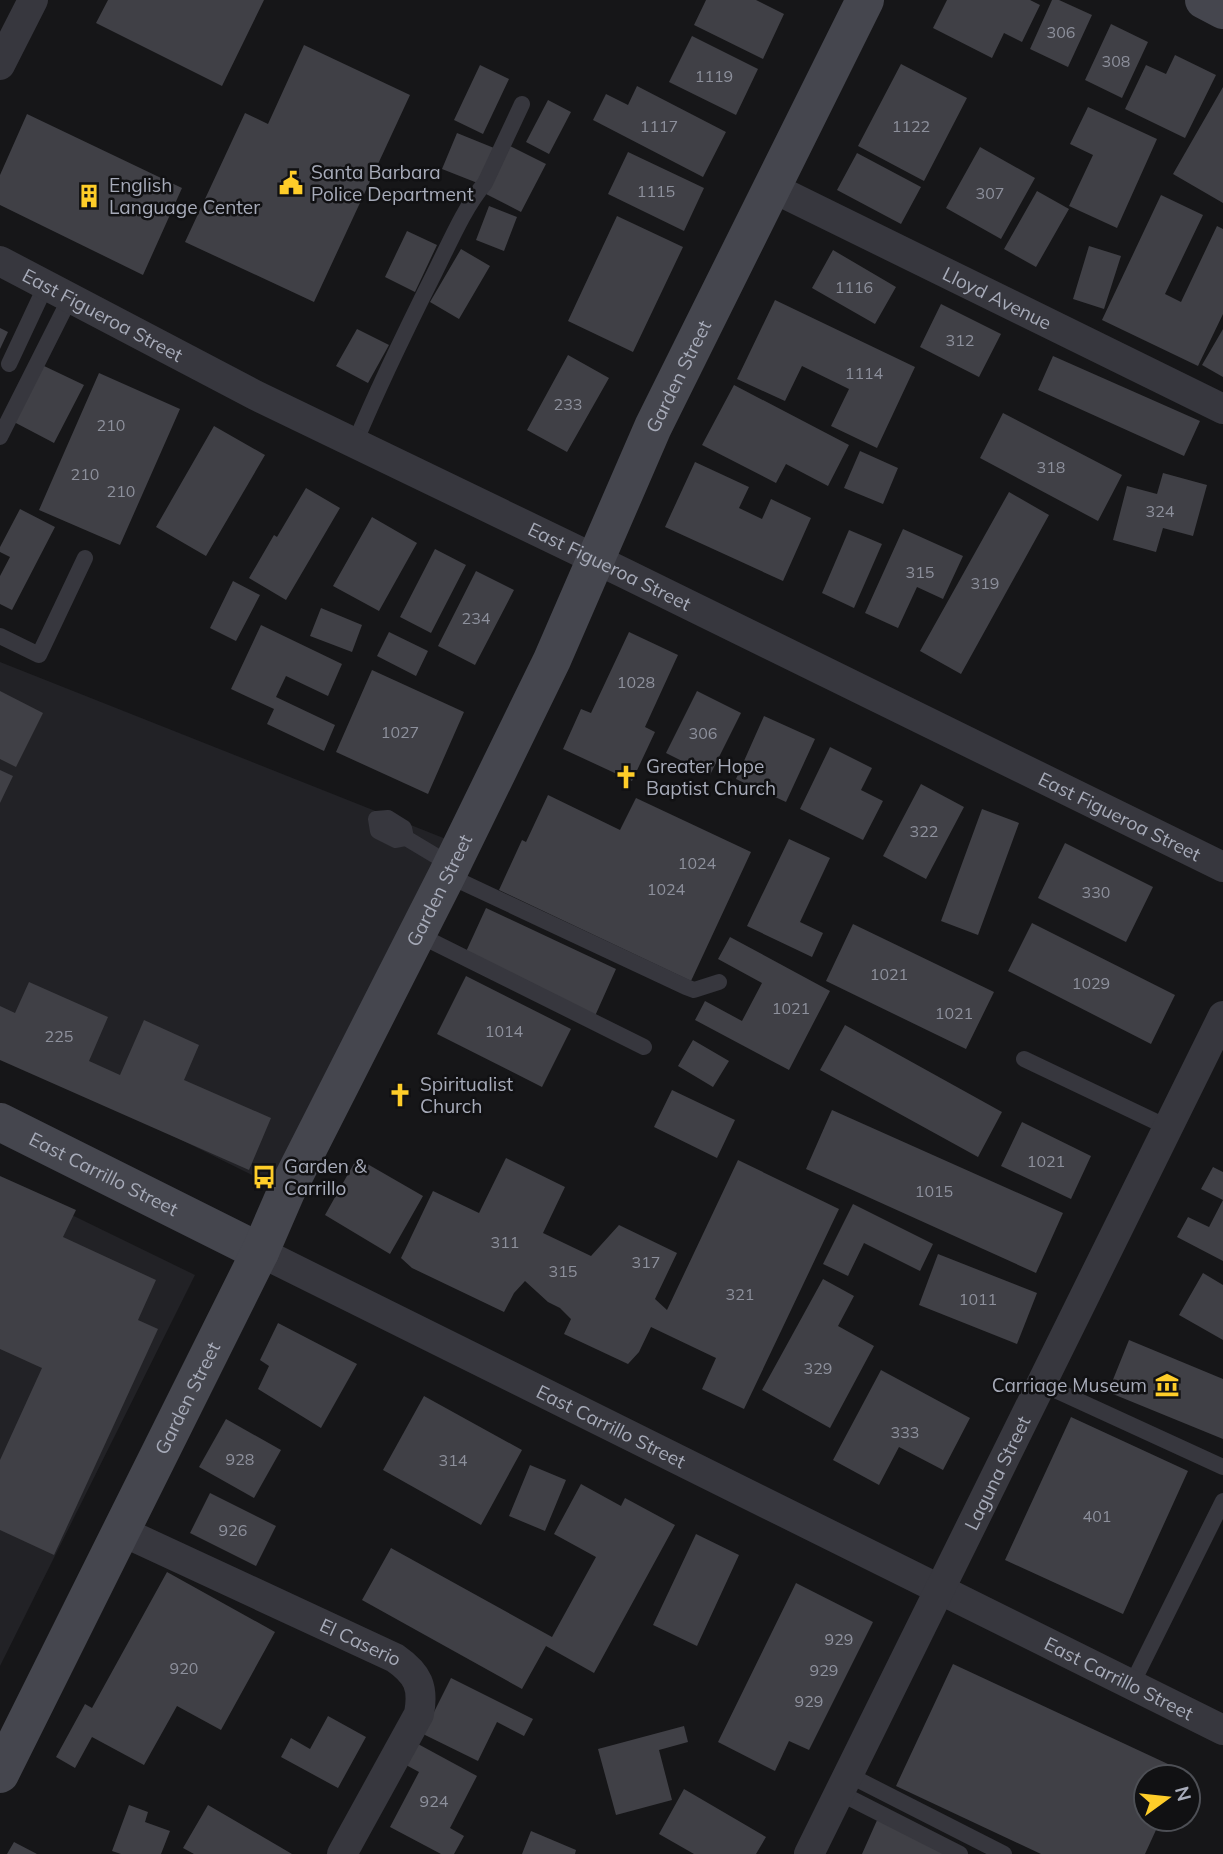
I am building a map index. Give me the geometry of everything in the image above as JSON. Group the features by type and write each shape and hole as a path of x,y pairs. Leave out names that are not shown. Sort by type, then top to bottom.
{"main road":[{"name":"Garden Street","path":"0,1774 260,1252 286,1192 552,660 653,427 865,0"},
{"path":"1204,0 1223,10"},
{"name":"East Carrillo Street","path":"0,1122 260,1252"}],"street":[{"path":"0,65 33,0"},
{"name":"Lloyd Avenue","path":"771,187 1223,409"},
{"name":"East Figueroa Street","path":"0,261 255,395 1223,867"},
{"name":"Laguna Street","path":"809,1854 1223,1016"},
{"name":"East Carrillo Street","path":"260,1252 1223,1730"},
{"name":"El Caserio","path":"121,1531 395,1658 409,1667 418,1681 422,1698 419,1714 342,1854"}],"lane":[{"path":"355,443 403,336 451,240 485,183 522,104"},
{"path":"9,364 58,292"},
{"path":"0,437 58,292"},
{"path":"0,636 39,655 85,558"},
{"path":"406,838 449,870 686,987 694,990 719,982"},
{"path":"417,934 644,1047"},
{"path":"1024,1059 1169,1128"},
{"path":"1042,1384 1223,1466"},
{"path":"1132,1684 1223,1501"},
{"path":"844,1784 960,1854"},
{"path":"844,1784 1004,1854"}],"shaded area":[{"path":"0,662 461,845 286,1192 0,1050"},
{"path":"0,1180 195,1275 0,1666"}],"building":[{"path":"108,0 264,0 222,86 96,23"},
{"path":"706,0 756,0 784,14 763,59 694,25"},
{"path":"947,0 1030,0 1040,5 1022,42 1004,33 992,58 933,28"},
{"path":"1052,0 1059,0 1092,15 1068,67 1030,49"},
{"path":"1111,24 1148,42 1122,98 1085,80"},
{"path":"692,36 758,69 736,115 669,82"},
{"name":"Santa Barbara Police Department","path":"304,45 410,95 314,302 185,242 245,113 268,124"},
{"path":"1175,55 1216,75 1185,138 1125,109 1146,65 1166,74"},
{"path":"901,64 967,98 924,181 858,146"},
{"path":"480,65 509,79 483,134 454,120"},
{"path":"637,86 726,132 703,177 593,120 606,94 628,105"},
{"path":"1223,87 1223,203 1173,174"},
{"path":"548,100 571,112 549,154 526,142"},
{"path":"1088,107 1157,139 1117,228 1069,206 1093,155 1070,144"},
{"name":"English Language Center","path":"27,114 182,188 143,275 0,205 0,175"},
{"path":"457,133 494,148 480,184 442,169"},
{"path":"510,146 546,164 521,212 486,194"},
{"path":"980,147 1035,178 1001,239 946,208"},
{"path":"628,152 704,188 684,231 608,194"},
{"path":"857,153 921,187 901,224 837,190"},
{"path":"1037,191 1069,209 1036,267 1004,249"},
{"path":"1161,195 1203,215 1165,294 1181,302 1217,226 1223,229 1223,314 1198,366 1102,320"},
{"path":"489,206 517,217 504,251 476,240"},
{"path":"617,216 683,247 633,352 568,321"},
{"path":"407,231 437,245 415,292 385,277"},
{"path":"1089,246 1121,256 1104,309 1073,299"},
{"path":"461,249 490,266 459,319 430,302"},
{"path":"833,250 896,287 875,324 812,288"},
{"path":"775,300 915,367 877,448 831,426 849,389 802,366 785,401 737,379"},
{"path":"941,304 1001,334 979,377 920,347"},
{"path":"0,328 8,332 0,349"},
{"path":"357,329 389,345 368,383 336,366"},
{"path":"1223,329 1223,377 1202,365"},
{"path":"568,355 609,378 567,452 527,430"},
{"path":"1053,356 1200,421 1184,456 1038,390"},
{"path":"42,365 84,385 54,443 14,422"},
{"path":"99,373 180,409 120,545 39,510"},
{"path":"734,385 849,445 828,486 786,464 776,483 702,445"},
{"path":"1003,413 1122,475 1098,521 980,458"},
{"path":"214,426 265,455 206,556 156,527"},
{"path":"860,451 898,468 883,504 844,488"},
{"path":"695,462 749,487 739,508 762,519 771,499 811,518 783,581 665,527"},
{"path":"1163,473 1207,485 1193,536 1163,528 1156,552 1113,540 1127,486 1157,494"},
{"path":"306,488 340,508 286,600 249,578"},
{"path":"1009,492 1049,515 961,674 920,651"},
{"path":"20,509 55,527 12,610 0,604 0,576 10,557 0,552 0,547"},
{"path":"372,517 417,543 379,611 333,586"},
{"path":"903,529 963,556 943,599 917,587 898,628 865,613"},
{"path":"849,530 882,544 854,608 822,593"},
{"path":"435,549 466,565 431,633 400,617"},
{"path":"476,571 514,590 475,665 438,646"},
{"path":"233,581 260,595 236,641 210,628"},
{"path":"321,608 362,625 352,652 310,636"},
{"path":"261,625 342,664 328,696 286,676 276,697 335,725 324,751 267,724 274,709 231,689"},
{"path":"389,632 428,651 416,676 377,656"},
{"path":"629,632 678,655 645,727 655,732 632,781 563,749 581,709 591,713"},
{"path":"372,670 464,712 428,794 336,752"},
{"path":"0,691 43,713 16,767 0,759"},
{"path":"697,691 741,713 710,775 666,753"},
{"path":"764,716 815,739 786,802 736,779"},
{"path":"830,747 872,768 861,790 883,801 863,840 800,809"},
{"path":"0,770 13,776 0,803"},
{"path":"921,784 964,807 926,879 883,856"},
{"path":"548,795 620,830 636,798 751,852 691,981 499,890 522,840 526,842"},
{"path":"982,809 1019,823 978,935 941,921"},
{"path":"789,839 830,858 800,922 823,933 812,957 747,926"},
{"path":"1065,843 1153,887 1126,942 1038,898"},
{"path":"486,908 616,969 595,1016 464,956"},
{"path":"1032,923 1175,995 1151,1044 1008,971"},
{"path":"853,924 994,992 966,1049 826,981"},
{"path":"730,937 830,991 789,1070 695,1020 705,1001 742,1021 762,983 718,959"},
{"path":"466,976 571,1029 542,1087 437,1034"},
{"path":"29,982 108,1017 89,1061 120,1075 144,1020 199,1045 184,1080 271,1118 249,1170 0,1060 0,1006 15,1013"},
{"path":"845,1025 1002,1112 978,1157 820,1070"},
{"path":"693,1040 729,1061 713,1087 678,1066"},
{"path":"672,1090 735,1120 717,1158 654,1127"},
{"path":"832,1110 1063,1213 1036,1273 806,1169"},
{"path":"1022,1122 1091,1156 1071,1199 1001,1166"},
{"path":"357,1158 423,1196 390,1254 325,1215"},
{"path":"506,1158 565,1187 543,1233 591,1256 619,1225 677,1253 655,1299 667,1310 738,1160 839,1209 744,1409 702,1389 716,1358 651,1327 639,1352 628,1364 564,1334 571,1319 525,1281 514,1293 504,1312 412,1268 401,1258 433,1191 479,1213"},
{"path":"1213,1167 1223,1172 1223,1200 1201,1189"},
{"path":"0,1176 76,1210 63,1237 156,1280 138,1320 158,1329 54,1555 0,1530 0,1460 42,1368 0,1349"},
{"path":"1223,1200 1223,1261 1177,1237 1188,1217 1209,1227"},
{"path":"853,1204 933,1244 920,1271 864,1243 848,1276 823,1264"},
{"path":"938,1254 1037,1293 1017,1344 919,1305"},
{"path":"1203,1273 1223,1285 1223,1340 1179,1315"},
{"path":"823,1279 854,1296 838,1326 874,1346 830,1428 762,1390"},
{"path":"278,1323 357,1364 321,1428 258,1389 269,1366 260,1360"},
{"name":"Carriage Museum","path":"1129,1340 1223,1379 1223,1439 1108,1392"},
{"path":"881,1370 970,1418 943,1470 899,1447 879,1485 833,1460"},
{"path":"424,1396 522,1450 481,1525 383,1470"},
{"path":"1071,1417 1188,1471 1123,1614 1005,1560"},
{"path":"226,1419 281,1450 254,1498 199,1467"},
{"path":"530,1465 566,1480 545,1531 509,1516"},
{"path":"581,1484 621,1506 625,1498 675,1525 594,1673 546,1646 522,1689 362,1600 391,1548 552,1637 596,1557 554,1534"},
{"path":"210,1493 276,1526 256,1566 190,1533"},
{"path":"696,1534 739,1555 697,1646 653,1625"},
{"path":"167,1572 275,1632 221,1730 177,1706 144,1765 92,1737 75,1768 56,1757 85,1704 92,1708"},
{"path":"796,1583 873,1622 809,1750 789,1741 775,1771 718,1742"},
{"path":"953,1664 1166,1763 1132,1763 1132,1833 1155,1833 1145,1854 1041,1854 896,1786"},
{"path":"451,1678 533,1719 524,1736 497,1722 478,1761 423,1734"},
{"path":"328,1716 366,1737 338,1788 281,1757 291,1738 310,1749"},
{"path":"684,1726 688,1742 659,1750 672,1800 616,1815 598,1749"},
{"path":"418,1744 477,1776 450,1828 464,1836 454,1854 441,1854 390,1827 419,1772 406,1765"},
{"path":"684,1789 766,1837 756,1854 694,1854 659,1834"},
{"path":"129,1805 148,1812 145,1822 170,1831 161,1854 121,1854 112,1851"},
{"path":"208,1805 292,1854 194,1854 183,1848"},
{"path":"878,1818 956,1854 862,1854"},
{"path":"531,1831 576,1850 575,1854 522,1854"},
{"path":"14,1842 37,1854 7,1854"}],"place":[{"name":"Santa Barbara Police Department","path":"291,183"},
{"name":"English Language Center","path":"89,196"},
{"name":"Greater Hope Baptist Church","path":"626,777"},
{"name":"Spiritualist Church","path":"400,1095"},
{"name":"Garden & Carrillo","path":"264,1177"},
{"name":"Carriage Museum","path":"1167,1385"}]}
